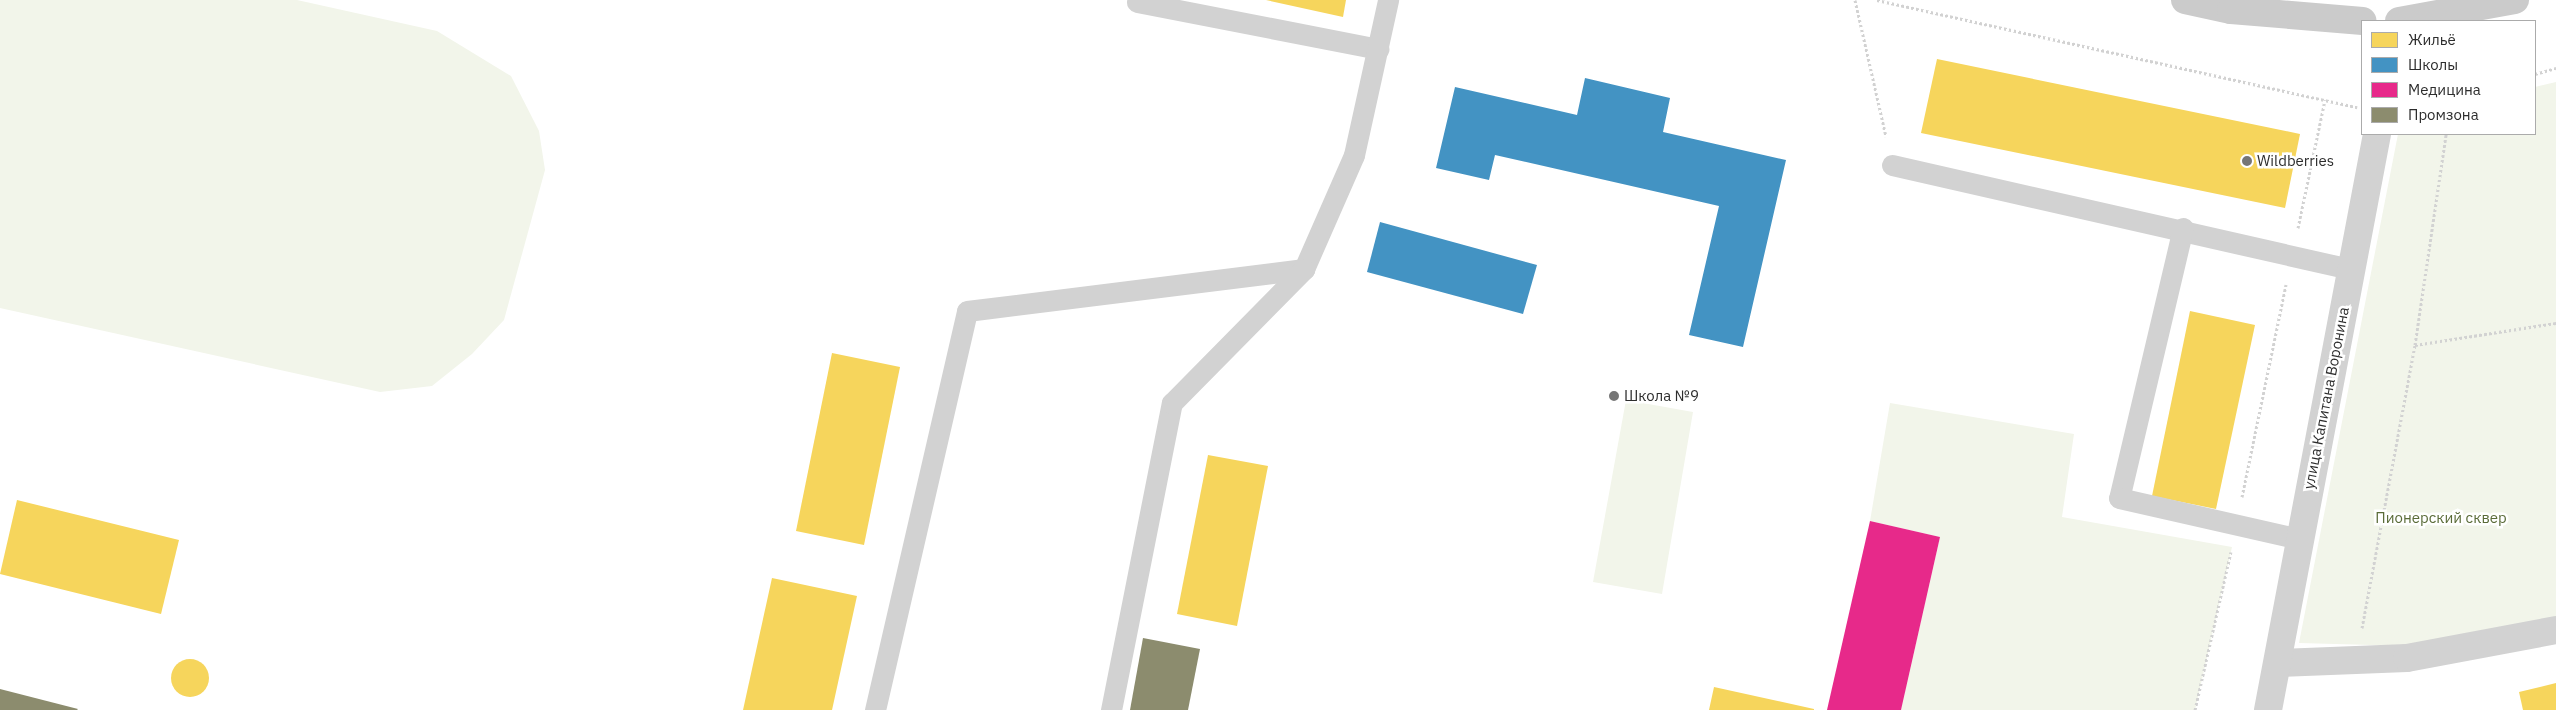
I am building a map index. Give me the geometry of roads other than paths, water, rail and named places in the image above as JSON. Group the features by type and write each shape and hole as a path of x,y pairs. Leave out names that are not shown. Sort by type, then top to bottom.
{"main road":[{"path":"2184,0 2231,10 2361,21"},
{"path":"2405,20 2515,0"}],"street":[{"name":"улица Капитана Воронина","path":"2268,710 2377,135"},
{"path":"2278,663 2407,658 2556,630"}],"lane":[{"path":"1111,710 1172,403 1304,269 1354,155 1388,0"},
{"path":"1137,2 1378,48"},
{"path":"1892,165 2183,228 2351,269"},
{"path":"2183,228 2119,498 2299,539"},
{"path":"875,710 967,311 1304,269"}],"place":[{"name":"Wildberries","path":"2247,161"},
{"name":"Школа №9","path":"1614,396"}],"park label":[{"name":"Пионерский сквер","path":"2441,518"}]}
